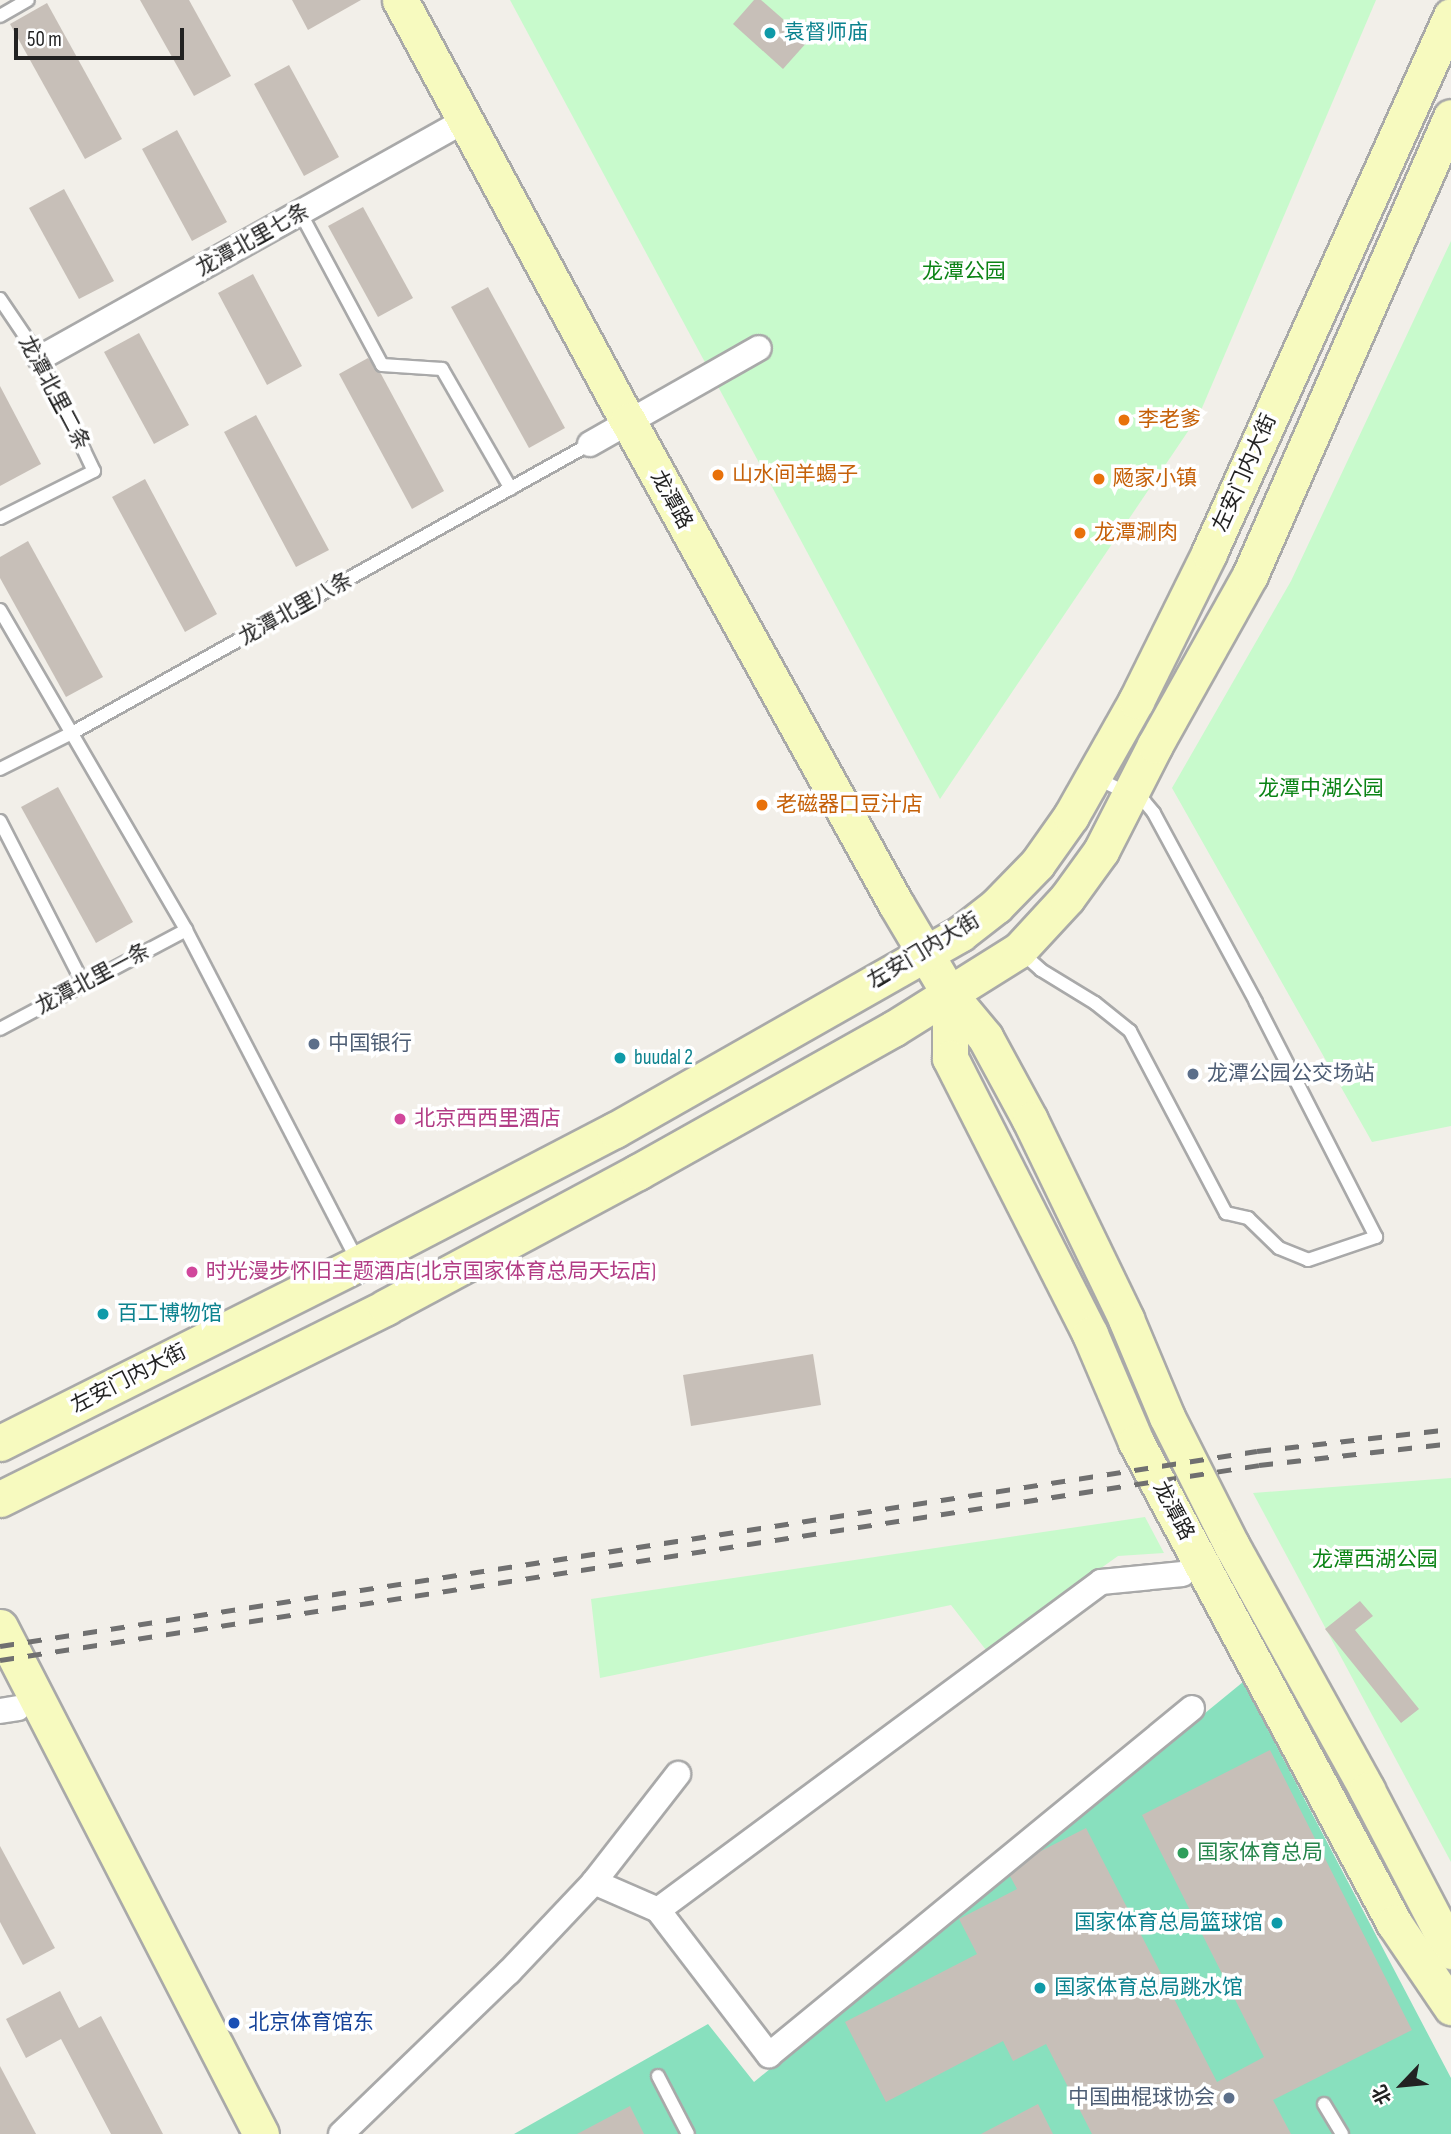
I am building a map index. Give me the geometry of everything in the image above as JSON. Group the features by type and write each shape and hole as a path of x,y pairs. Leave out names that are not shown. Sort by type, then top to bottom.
{"street":[{"name":"龙潭路","path":"400,0 628,421 925,954 950,995 985,1037 1030,1121 1126,1319 1167,1417 1220,1523 1451,1949"},
{"name":"左安门内大街","path":"0,1443 359,1263 615,1130 960,934 996,906 1037,864 1071,816 1136,701 1209,553 1451,16"},
{"path":"0,1499 386,1307 638,1172 950,995 1019,950 1066,898 1101,851 1129,793 1250,575 1451,117"},
{"name":"龙潭北里七条","path":"40,358 465,120"},
{"path":"590,444 759,348"},
{"name":"龙潭路","path":"950,995 1003,1027 1143,1306 1183,1409 1451,1905"},
{"name":"龙潭路","path":"950,995 963,1051 1108,1324 1149,1422 1203,1529 1451,1990"},
{"name":"龙潭路","path":"950,995 950,1058 1090,1334 1136,1442 1394,1923 1451,2007"},
{"path":"658,1910 1101,1582 1183,1574"},
{"path":"0,1627 261,2134"},
{"path":"0,1671 9,1710 235,2134"},
{"path":"594,1882 658,1910 769,2055 1192,1708"},
{"path":"341,2134 509,1972 594,1882 678,1774"}],"lane":[{"path":"0,16 28,0"},
{"path":"301,214 382,365 442,369 511,489"},
{"name":"龙潭北里二条","path":"0,299 40,358 94,471 0,518"},
{"name":"龙潭北里八条","path":"0,769 72,733 590,444"},
{"path":"0,610 186,930 359,1263"},
{"path":"1019,950 1041,970 1095,1003 1130,1031 1226,1213 1248,1218 1279,1248 1308,1259 1376,1237 1256,1002 1154,813 1143,801 1092,776"},
{"path":"0,821 83,983"},
{"name":"龙潭北里一条","path":"0,1029 186,930"},
{"path":"658,2076 688,2134"},
{"path":"1324,2104 1342,2134"}],"green space":[{"name":"龙潭公园","path":"510,0 1376,0 1199,415 940,799"},
{"name":"龙潭中湖公园","path":"1451,241 1451,1126 1372,1142 1172,788 1291,581"},
{"name":"龙潭西湖公园","path":"1451,1478 1451,1862 1253,1493"},
{"path":"1145,1517 1164,1553 1118,1556 986,1650 951,1605 600,1678 591,1599"},
{"name":"国家体育总局","path":"1243,1682 1451,2078 1451,2134 514,2134 708,2024 754,2082"}],"building":[{"path":"140,0 189,0 231,76 194,96"},
{"path":"292,0 361,0 308,30"},
{"name":"袁督师庙","path":"754,0 761,0 808,41 783,69 733,24"},
{"path":"47,3 122,139 85,159 10,24"},
{"path":"289,65 339,157 304,176 254,84"},
{"path":"177,130 227,222 192,241 142,149"},
{"path":"64,189 114,281 79,299 29,208"},
{"path":"363,207 413,298 378,317 328,226"},
{"path":"253,274 302,366 267,385 218,293"},
{"path":"488,287 565,428 529,448 451,307"},
{"path":"139,333 189,425 154,444 104,352"},
{"path":"368,358 381,374 444,491 412,509 339,374"},
{"path":"0,386 41,464 0,486"},
{"path":"256,415 329,550 296,567 224,432"},
{"path":"145,479 217,614 185,632 112,497"},
{"path":"28,541 103,677 66,697 0,578 0,557"},
{"path":"58,787 133,922 96,943 21,807"},
{"path":"813,1354 821,1405 691,1426 683,1375"},
{"path":"1360,1601 1373,1616 1355,1630 1419,1709 1401,1723 1325,1629"},
{"path":"1270,1750 1412,2030 1273,2100 1291,2134 1092,2134 1046,2044 1013,2061 1003,2041 886,2102 845,2022 977,1954 959,1919 1017,1889 1010,1876 1039,1852 1086,1828 1217,2082 1264,2057 1142,1815"},
{"path":"0,1846 55,1948 23,1965 0,1922"},
{"path":"60,1991 79,2028 101,2016 163,2134 111,2134 61,2039 26,2058 6,2019"},
{"path":"0,2066 36,2134 0,2134"},
{"path":"1038,2104 1053,2134 981,2134"},
{"path":"630,2106 644,2134 577,2134"}],"railway":[{"path":"0,1646 1257,1451 1451,1429"},
{"path":"0,1660 1259,1465 1451,1443"}],"place":[{"name":"袁督师庙","path":"770,33"},
{"name":"李老爹","path":"1124,420"},
{"name":"山水间羊蝎子","path":"718,475"},
{"name":"飏家小镇","path":"1099,479"},
{"name":"龙潭涮肉","path":"1080,533"},
{"name":"老磁器口豆汁店","path":"762,805"},
{"name":"中国银行","path":"314,1044"},
{"name":"buudal 2","path":"620,1058"},
{"name":"龙潭公园公交场站","path":"1193,1074"},
{"name":"北京西西里酒店","path":"400,1119"},
{"name":"时光漫步怀旧主题酒店(北京国家体育总局天坛店)","path":"192,1272"},
{"name":"百工博物馆","path":"103,1314"},
{"name":"国家体育总局","path":"1183,1853"},
{"name":"国家体育总局篮球馆","path":"1277,1923"},
{"name":"国家体育总局跳水馆","path":"1040,1988"},
{"name":"北京体育馆东","path":"234,2023"},
{"name":"中国曲棍球协会","path":"1229,2098"}]}
